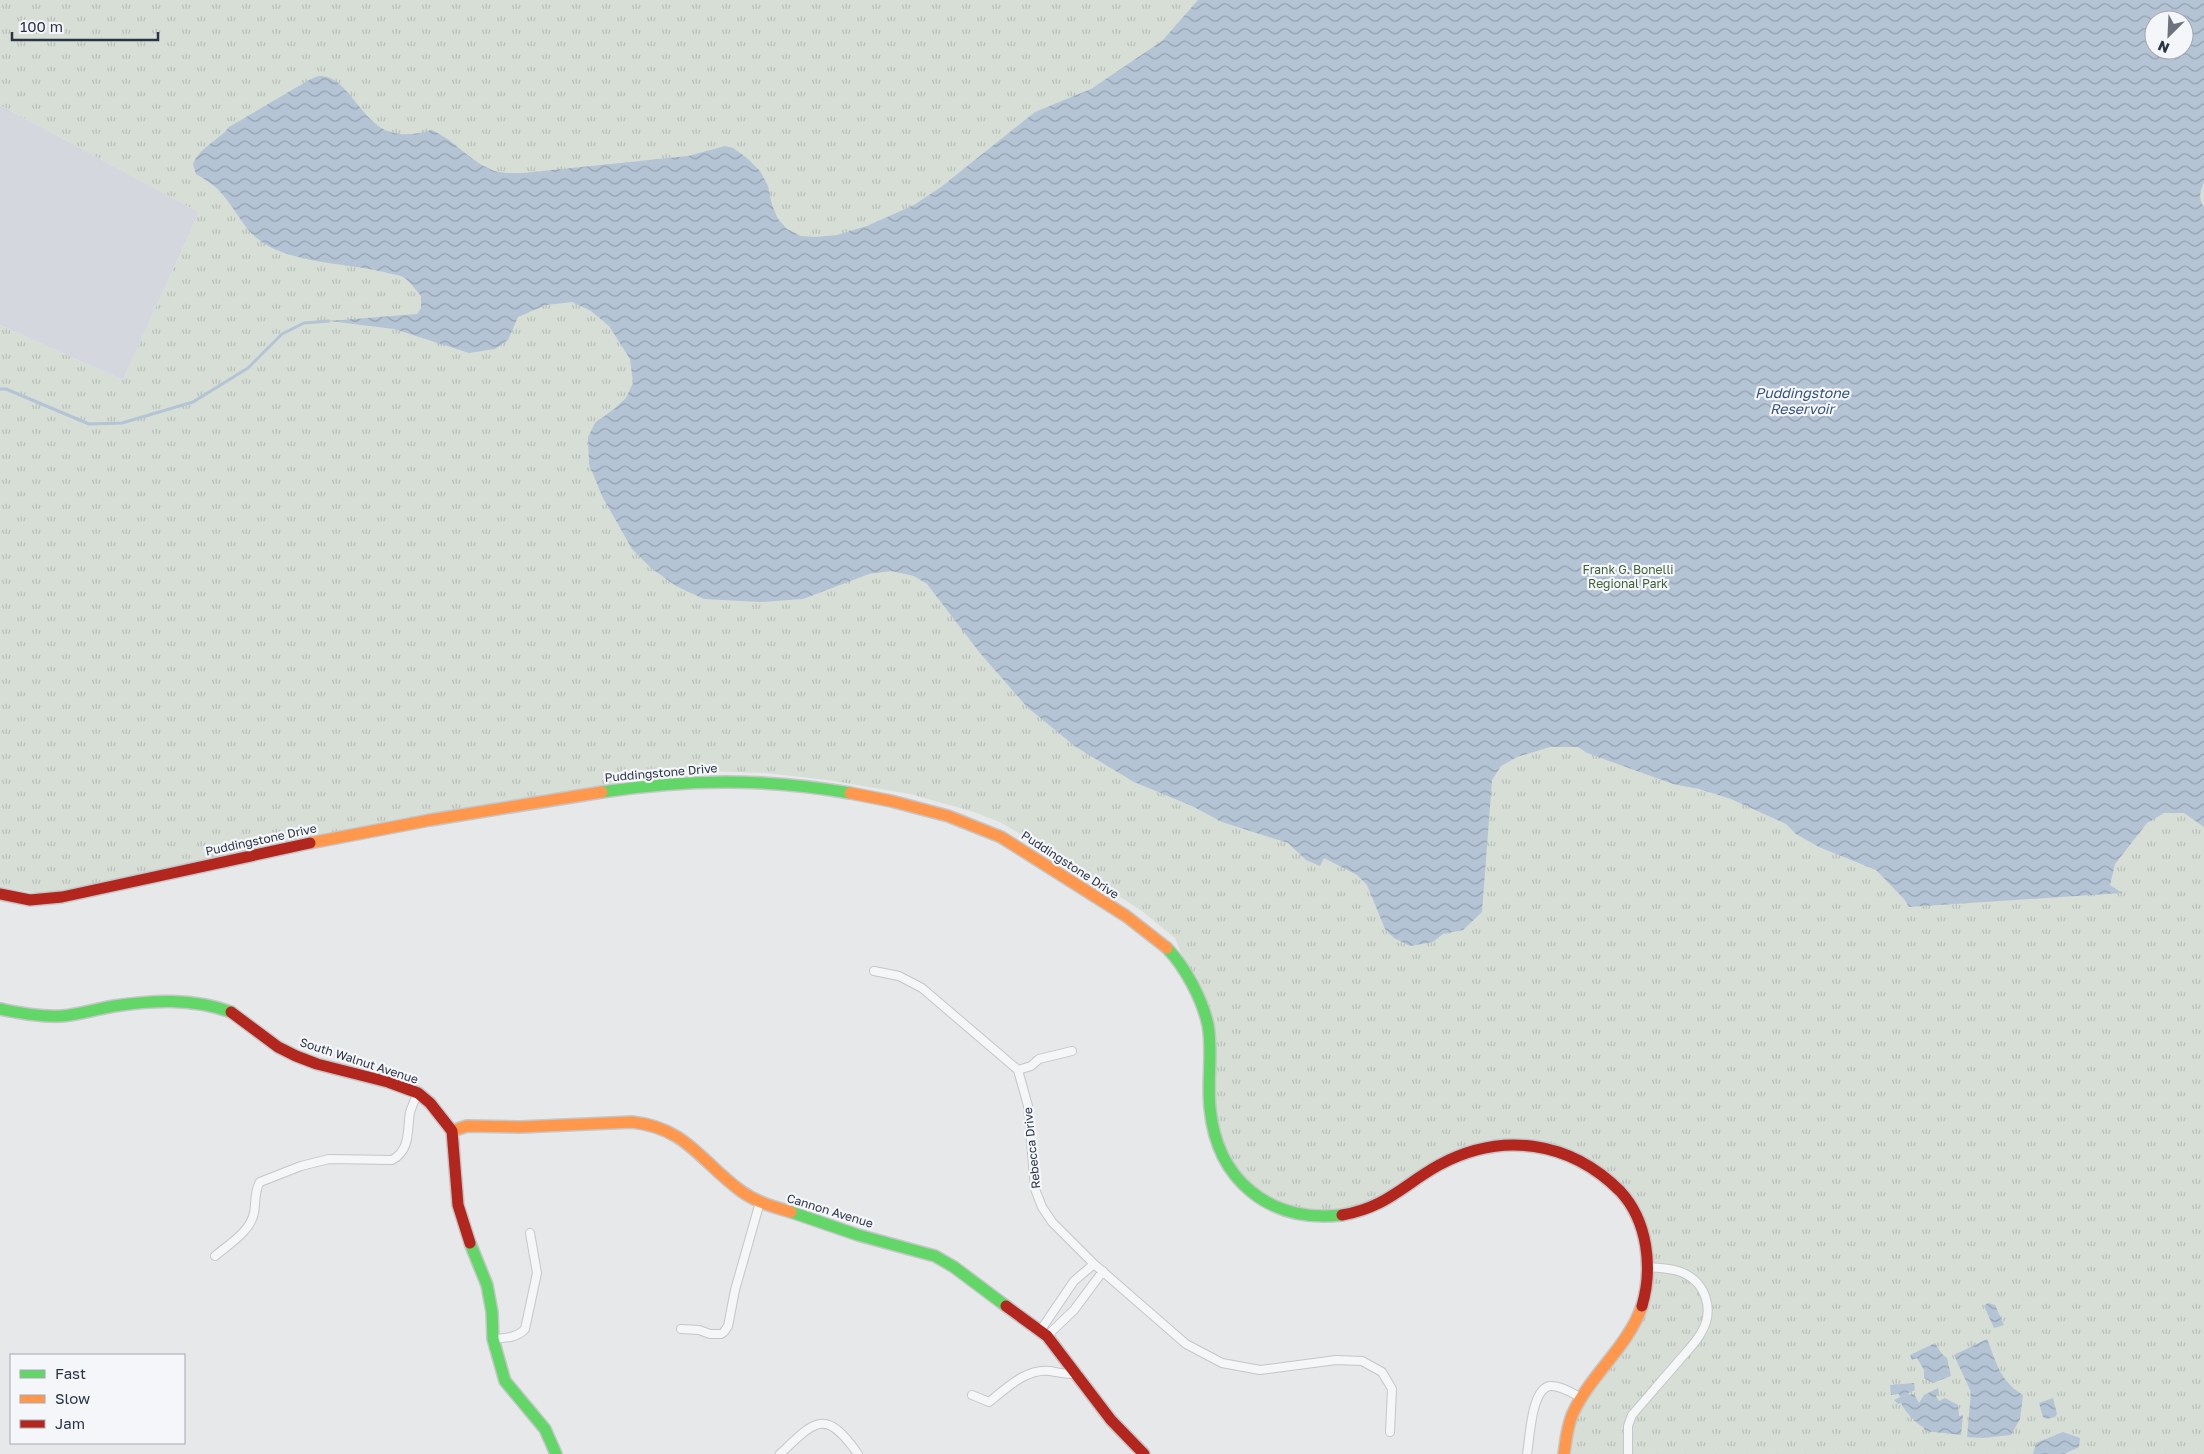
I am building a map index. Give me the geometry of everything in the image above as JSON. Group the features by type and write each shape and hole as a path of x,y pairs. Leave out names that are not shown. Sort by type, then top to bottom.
{"street":[{"name":"Puddingstone Drive","path":"0,894 30,900 62,897 413,822 495,808 703,781 742,780 787,784 884,800 949,816 980,827 1004,839 1146,930 1174,956 1206,1015 1210,1046 1210,1116 1218,1150 1240,1181 1256,1196 1270,1205 1297,1215 1315,1218 1355,1214 1393,1197 1442,1163 1471,1151 1502,1145 1530,1145 1559,1150 1586,1161 1608,1178 1628,1202 1642,1226 1648,1255 1645,1296 1626,1339 1580,1398 1570,1421 1564,1442 1564,1454"},
{"path":"874,972 899,976 922,988 1018,1070 1031,1066 1039,1059 1072,1051"},
{"name":"South Walnut Avenue","path":"0,1009 36,1016 63,1016 114,1006 161,1001 203,1003 230,1012 278,1047 296,1056 317,1064 388,1082 418,1093 430,1103 452,1130"},
{"name":"Rebecca Drive","path":"1018,1070 1028,1106 1036,1189 1042,1208 1052,1222 1094,1264 1186,1344 1222,1363 1260,1370 1336,1360 1362,1361 1382,1372 1392,1390 1390,1432"},
{"path":"215,1256 250,1224 260,1182 301,1166 329,1159 392,1160 396,1158 407,1141 410,1113 418,1093"},
{"name":"Cannon Avenue","path":"452,1130 467,1126 520,1127 632,1122 650,1124 669,1131 682,1139 741,1190 760,1202 858,1235 936,1256 1044,1333 1078,1374 1111,1420 1144,1454"},
{"path":"452,1130 458,1205 466,1234 487,1285 492,1312 493,1339 505,1381 545,1430 556,1454"},
{"path":"681,1329 721,1334 728,1326 735,1290 760,1202"},
{"path":"493,1339 509,1337 521,1333 525,1329 538,1273 530,1234"},
{"path":"1044,1333 1074,1281 1094,1264"},
{"path":"1628,1454 1628,1426 1632,1415 1696,1340 1706,1323 1708,1312 1707,1299 1703,1289 1694,1279 1681,1272 1647,1267"},
{"path":"1044,1333 1074,1310 1102,1271"},
{"path":"972,1395 989,1402 1021,1377 1034,1372 1050,1371 1066,1375 1078,1374"},
{"path":"1527,1454 1536,1400 1543,1389 1557,1386 1580,1398"},
{"path":"780,1454 810,1426 821,1424 832,1426 843,1434 858,1454"}],"shaded area":[{"path":"0,105 199,212 123,380 0,325"}],"green space":[{"name":"Frank G. Bonelli Regional Park","path":"0,0 2204,0 2204,1454 1564,1454 1570,1421 1626,1339 1645,1296 1642,1226 1609,1178 1530,1145 1471,1151 1393,1197 1315,1217 1256,1196 1218,1150 1206,1015 1175,938 1142,911 1048,850 1000,822 971,811 910,794 828,780 766,773 709,771 651,776 353,830 62,891 41,893 0,888 0,325 123,380 199,212 0,105"}],"water":[{"name":"Puddingstone Reservoir","path":"1198,0 2204,0 2204,182 2200,195 2204,207 2204,827 2184,813 2164,813 2147,823 2115,864 2110,885 2122,893 1909,907 1904,899 1876,870 1819,847 1796,834 1786,824 1731,799 1699,789 1673,784 1587,753 1578,747 1550,747 1517,757 1501,766 1492,780 1482,912 1463,930 1443,934 1433,942 1410,946 1394,938 1385,929 1367,885 1357,875 1324,858 1320,866 1306,860 1288,843 1222,822 1192,806 1134,782 1076,747 1027,707 980,653 927,584 914,576 891,571 869,574 803,599 761,602 704,599 676,586 651,568 632,549 602,496 589,464 588,437 595,423 626,398 633,383 630,359 609,326 591,311 572,302 546,305 518,317 508,340 495,349 469,353 394,329 329,321 417,314 421,308 421,296 408,280 401,276 371,269 305,259 268,246 252,234 230,204 211,183 196,174 193,164 200,153 229,127 309,80 320,76 330,78 339,84 373,122 383,129 404,134 432,130 474,160 492,170 500,172 523,173 688,156 725,146 733,148 760,171 768,186 772,205 778,219 787,229 801,236 816,237 837,235 867,226 914,205 941,187 1035,112 1091,89 1162,41"},
{"path":"1988,1303 1995,1305 2004,1325 1994,1328 1984,1306"},
{"path":"1987,1339 2004,1378 2015,1390 2023,1395 2020,1419 2011,1435 1983,1438 1967,1437 1971,1392 1954,1355"},
{"path":"1935,1343 1947,1358 1951,1376 1933,1383 1924,1378 1924,1370 1917,1358 1912,1360 1910,1355"},
{"path":"1914,1383 1915,1390 1908,1393 1909,1395 1914,1394 1919,1403 1924,1395 1938,1388 1939,1393 1936,1396 1939,1401 1945,1398 1958,1405 1959,1416 1963,1415 1961,1435 1925,1431 1908,1414 1901,1403 1898,1404 1894,1400 1900,1397 1899,1394 1891,1395 1890,1385"},
{"path":"2053,1398 2057,1414 2055,1417 2047,1419 2043,1417 2039,1403"},
{"path":"2063,1432 2080,1438 2079,1447 2064,1454 2033,1454 2036,1443"}],"waterway":[{"path":"0,389 6,389 89,424 122,423 193,402 248,368 282,334 304,323 329,321"}],"traffic: fast":[{"path":"602,792 665,785 726,782 787,785 850,793"},
{"path":"1167,948 1180,964 1192,984 1202,1004 1208,1025 1210,1045 1210,1108 1215,1134 1223,1157 1236,1176 1252,1192 1270,1204 1292,1212 1316,1216 1342,1215"},
{"path":"0,1009 38,1015 61,1016 129,1004 188,1002 217,1007 231,1012"},
{"path":"791,1212 858,1235 935,1256 954,1267 1006,1306"},
{"path":"470,1243 487,1285 492,1312 493,1339 505,1381 545,1429 556,1454"}],"traffic: slow":[{"path":"310,843 430,820 602,792"},
{"path":"850,793 891,801 948,816 1001,837 1126,916 1167,948"},
{"path":"452,1131 467,1126 520,1127 632,1122 651,1125 667,1131 680,1139 747,1195 765,1204 791,1212"},
{"path":"1564,1454 1568,1428 1573,1413 1589,1386 1628,1335 1642,1306"}],"traffic: jam":[{"path":"0,894 30,900 62,897 310,843"},
{"path":"231,1012 278,1047 296,1056 317,1064 388,1082 418,1093 430,1103 452,1131 458,1205 470,1243"},
{"path":"1342,1215 1371,1207 1383,1201 1439,1165 1463,1154 1511,1145 1534,1146 1557,1152 1579,1161 1600,1174 1620,1191 1637,1216 1646,1246 1647,1261 1647,1276 1642,1306"},
{"path":"1006,1306 1047,1336 1111,1420 1144,1454"}]}
